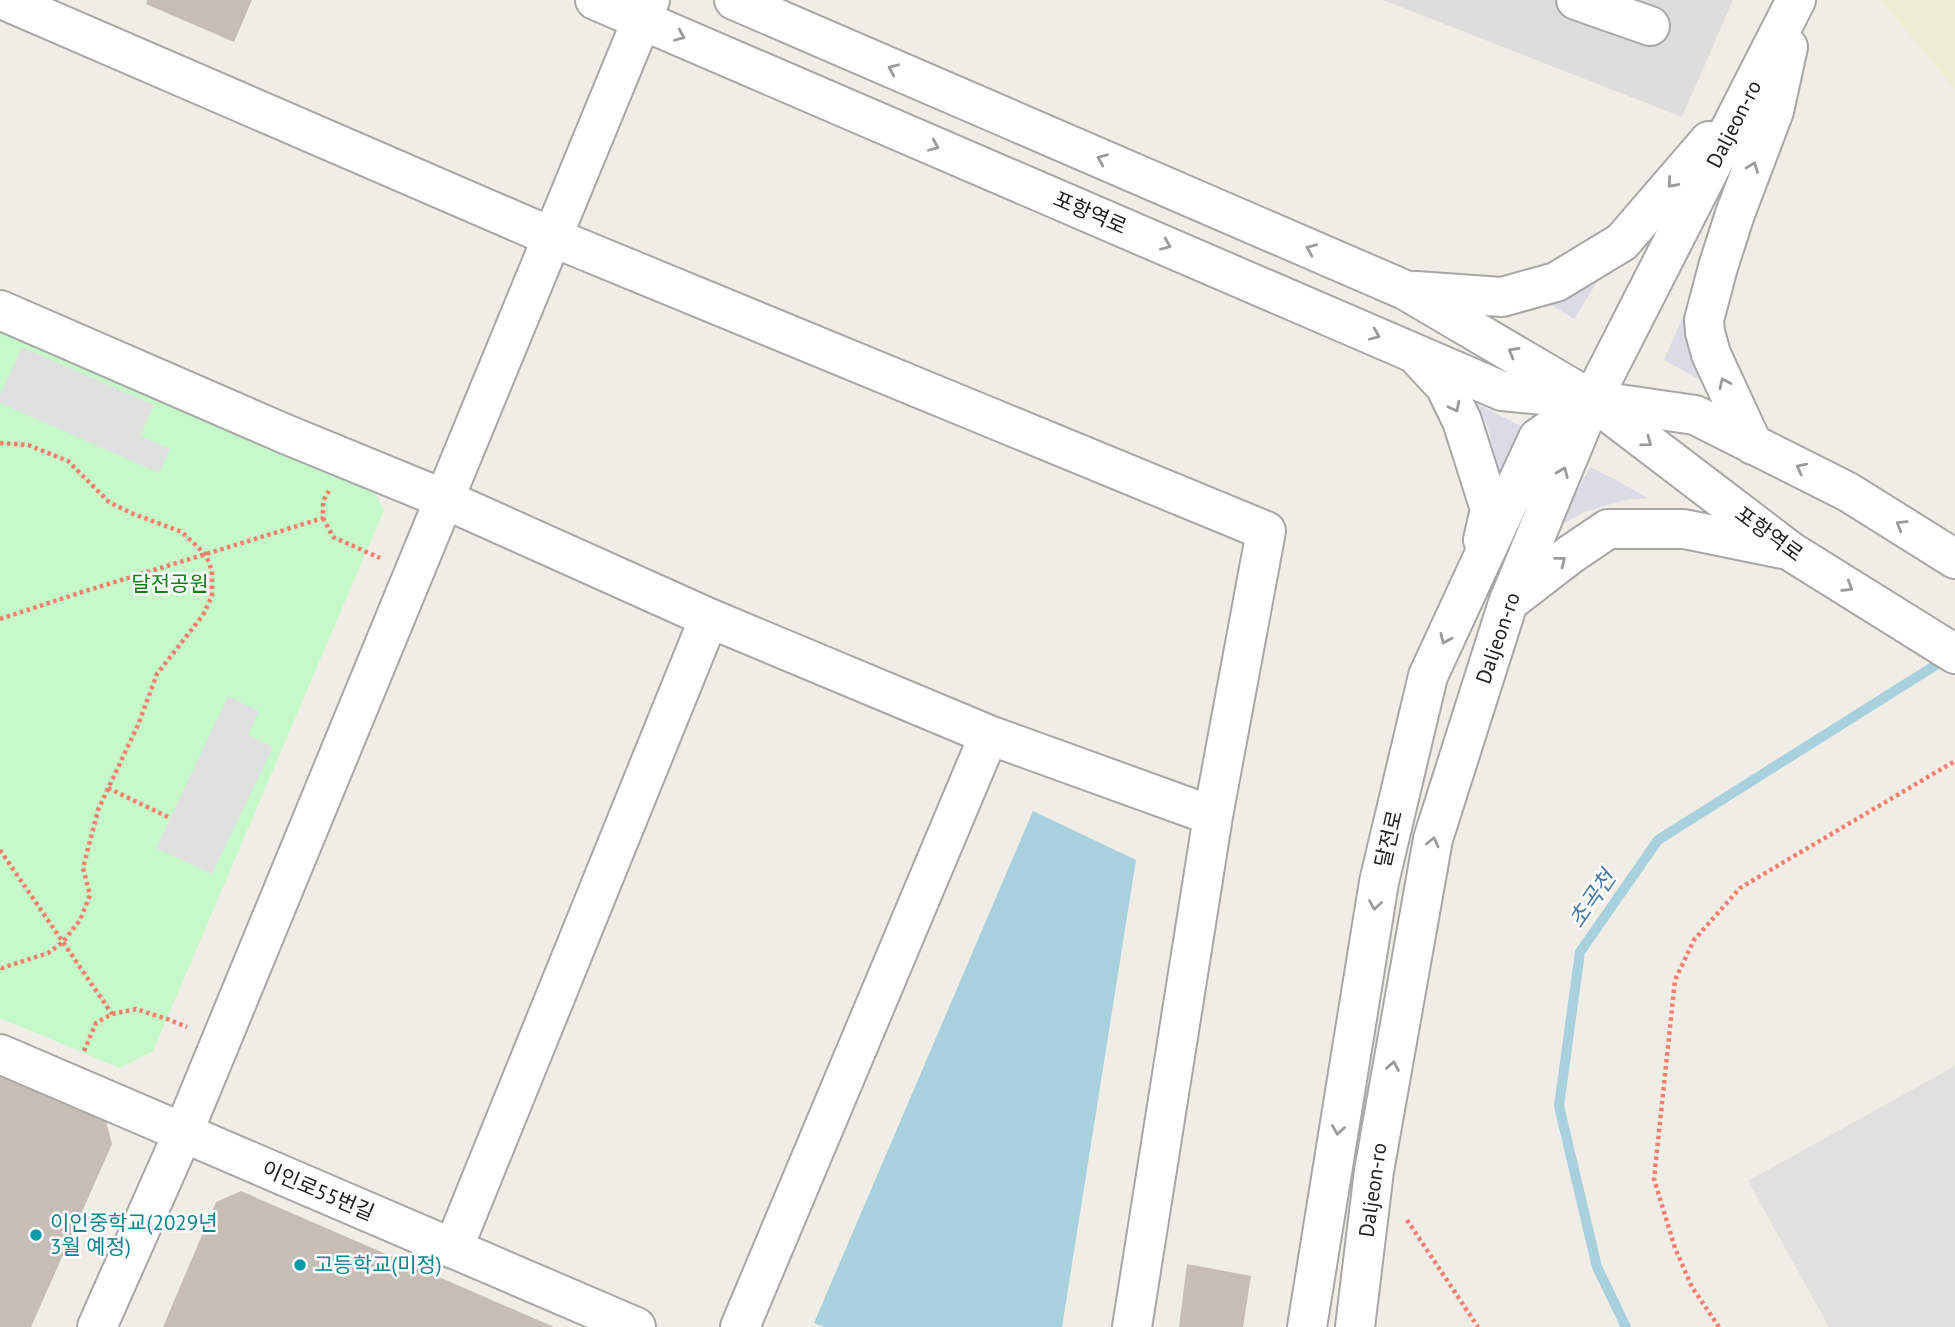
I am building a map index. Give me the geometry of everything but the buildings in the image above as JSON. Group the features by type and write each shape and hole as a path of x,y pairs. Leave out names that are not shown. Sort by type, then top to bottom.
{"street":[{"path":"4,0 552,237 1266,531 1213,816 1132,1327"},
{"name":"포항역로","path":"595,0 646,10 1502,391 1592,400 1695,415 1848,492 1955,559"},
{"name":"포항역로","path":"734,0 1405,290 1592,400 1790,551 1955,654"},
{"path":"1576,0 1650,26"},
{"path":"1754,445 1711,354 1704,320 1735,214 1774,111 1798,0"},
{"name":"Daljeon-ro","path":"1355,1327 1374,1171 1433,839 1508,603 1592,400 1798,0"},
{"path":"97,1327 183,1133 646,10"},
{"path":"1405,290 1503,297 1556,282 1622,242 1749,94"},
{"path":"0,310 283,433 444,499 709,618 989,735 1213,816"},
{"path":"1415,353 1445,386 1462,421 1490,509 1473,576"},
{"name":"달전로","path":"1307,1327 1379,882 1428,677 1538,438 1592,400"},
{"path":"1508,603 1570,554 1608,529 1684,529 1790,551"},
{"path":"453,1249 709,618"},
{"path":"740,1327 989,735"},
{"name":"이인로55번길","path":"0,1054 636,1327"}],"path":[{"path":"0,443 29,445 68,461 109,502 182,532 206,555 212,571 212,596 203,615 157,674 138,725 98,810 83,868 90,895 80,920 63,942 48,953 0,967"},
{"path":"353,461 334,482 323,501 323,518 332,537 414,572"},
{"path":"0,619 323,518"},
{"path":"1719,1327 1692,1287 1675,1248 1654,1179 1675,980 1694,940 1740,888 1955,761"},
{"path":"108,788 170,818"},
{"path":"0,850 112,1014"},
{"path":"86,1048 96,1023 112,1014 136,1009 167,1018"},
{"path":"1374,1171 1478,1327"}],"shaded area":[{"path":"1383,0 1733,0 1682,117"},
{"path":"1607,266 1574,319 1548,303"},
{"path":"1688,305 1709,385 1664,360"},
{"path":"22,347 154,405 140,436 170,449 159,473 0,403 0,395"},
{"path":"1476,403 1532,432 1500,488 1498,466 1487,425"},
{"path":"1590,467 1647,498 1625,500 1584,512 1563,524"},
{"path":"228,696 259,711 248,735 273,747 212,874 156,848"},
{"path":"1955,1066 1955,1327 1829,1327 1748,1181"}],"green space":[{"path":"1881,0 1955,0 1955,89"},
{"name":"달전공원","path":"0,329 372,487 384,510 153,1051 120,1068 0,1018"}],"water":[{"path":"1033,811 1136,860 1062,1327 824,1327 814,1323"}],"waterway":[{"name":"초곡천","path":"1626,1327 1597,1267 1559,1106 1580,952 1658,840 1947,658"}],"place":[{"name":"이인중학교(2029년 3월 예정)","path":"36,1235"},
{"name":"고등학교(미정)","path":"300,1265"}]}
